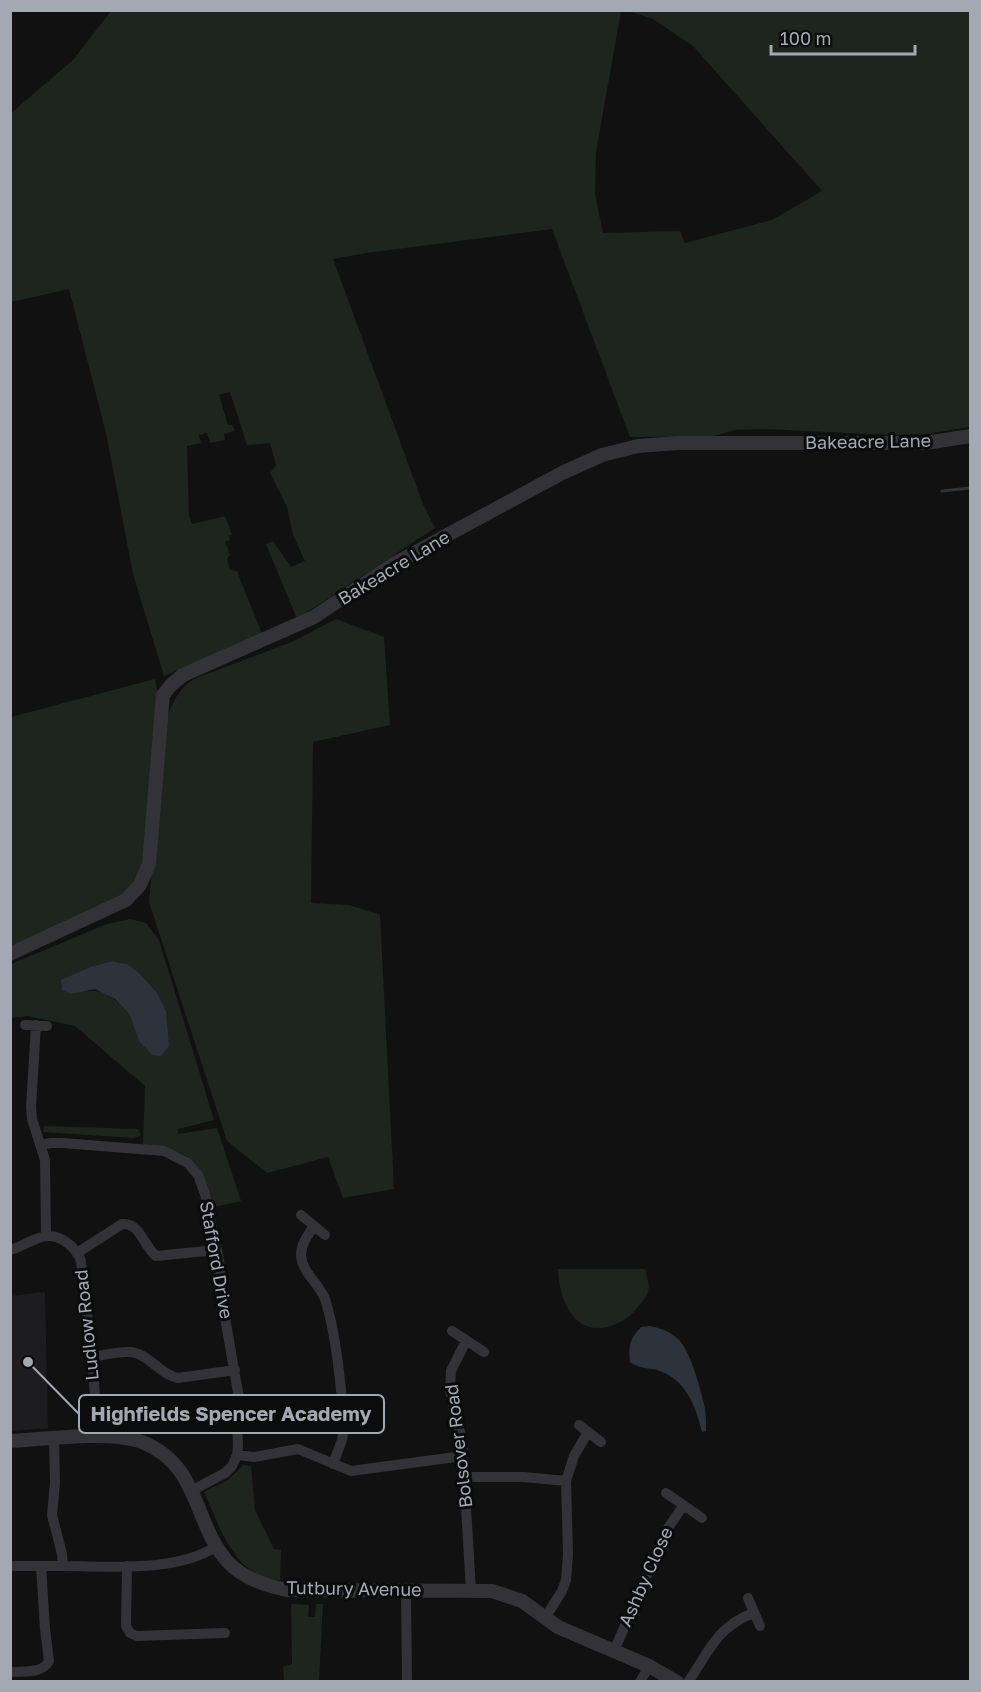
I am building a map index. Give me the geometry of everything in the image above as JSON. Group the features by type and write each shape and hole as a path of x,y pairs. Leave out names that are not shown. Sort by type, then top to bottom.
{"street":[{"name":"Bakeacre Lane","path":"10,954 126,900 140,885 149,864 163,696 183,675 314,617 392,565 562,473 602,455 638,446 676,443 926,443 970,436"},
{"path":"10,1250 46,1236 47,1175 31,1107 36,1026"},
{"name":"Stafford Drive","path":"40,1145 51,1143 164,1151 188,1163 198,1175 217,1250 221,1295 239,1398 237,1455"},
{"path":"301,1215 325,1235"},
{"path":"78,1253 122,1224 129,1223 135,1227 156,1256 217,1250"},
{"path":"314,1226 303,1244 301,1255 307,1273 319,1287 324,1299 334,1341 344,1427 333,1464"},
{"name":"Ludlow Road","path":"46,1236 68,1243 78,1253 81,1261 98,1436"},
{"path":"452,1331 484,1352"},
{"name":"Bolsover Road","path":"466,1341 451,1371 450,1390 463,1456 471,1591"},
{"path":"92,1357 131,1352 170,1377 178,1378 235,1370"},
{"path":"579,1425 601,1442"},
{"path":"545,1618 562,1591 567,1573 566,1481 574,1456 588,1432"},
{"name":"Tutbury Avenue","path":"10,1441 98,1436 144,1442 164,1454 178,1468 193,1490 209,1533 217,1546 227,1561 252,1580 288,1590 492,1591 522,1601 572,1634 648,1666 677,1682"},
{"path":"54,1438 55,1483 52,1515 63,1566"},
{"path":"193,1490 225,1473 237,1455 254,1457 298,1449 351,1471 463,1456"},
{"path":"465,1477 524,1477 566,1481"},
{"name":"Ashby Close","path":"666,1493 702,1518"},
{"name":"Ashby Close","path":"614,1651 666,1531 682,1506"},
{"path":"10,1566 127,1566 186,1560 204,1554 217,1546"},
{"path":"10,1672 40,1670 50,1661 45,1629 41,1566"},
{"path":"127,1566 126,1626 130,1633 136,1636 225,1633"},
{"path":"406,1590 407,1682"},
{"path":"748,1598 760,1626"},
{"path":"688,1682 723,1630 736,1620 753,1613"},
{"path":"640,1682 648,1666"}],"shaded area":[{"path":"111,11 621,11 596,152 595,194 603,233 680,231 685,243 772,220 822,191 693,46 653,19 629,11 970,11 970,427 926,434 892,435 763,429 735,430 714,436 630,437 552,229 333,259 423,504 435,528 297,619 266,544 273,541 291,567 305,561 293,535 287,507 270,473 276,465 270,443 247,445 230,392 219,395 228,425 232,425 235,431 224,434 225,440 210,443 207,433 199,435 201,443 187,446 189,516 192,524 225,516 232,535 229,536 230,540 225,542 230,555 227,559 230,570 237,571 262,634 164,676 133,574 106,433 69,289 11,302 10,114 73,60"},
{"path":"336,619 384,637 390,725 313,742 311,903 349,905 380,915 394,1189 343,1198 328,1157 267,1173 227,1141 149,902 165,730 171,708 178,695 194,679 294,641"},
{"path":"155,679 160,709 140,885 11,954 11,717"},
{"path":"130,919 146,923 159,940 214,1120 178,1129 178,1134 217,1128 241,1201 214,1207 203,1178 192,1160 174,1151 143,1146 145,1086 75,1026 28,1016 11,1018 11,964 107,924","holes":["112,961 128,964 130,1015 104,993 90,991 71,994 93,966"]},
{"path":"112,961 127,964 140,974 157,993 166,1011 169,1046 161,1056 152,1055 139,1041 130,1015 115,999 95,989 71,994 62,990 61,980 93,966"},
{"path":"44,1126 138,1129 141,1135 134,1138 43,1132"},
{"path":"558,1269 645,1269 648,1292 638,1307 624,1320 607,1327 595,1328 576,1320 570,1312 561,1291"},
{"path":"45,1292 48,1428 11,1431 11,1296"},
{"path":"649,1326 672,1334 687,1352 705,1408 706,1431 702,1432 693,1403 675,1379 657,1370 640,1367 630,1362 629,1351 634,1335 641,1327"},
{"path":"243,1465 251,1466 255,1510 274,1549 281,1550 280,1580 264,1577 240,1561 223,1535 204,1492 228,1480"},
{"path":"291,1604 309,1605 308,1617 315,1617 316,1604 323,1604 319,1681 284,1681 283,1667 292,1664"}],"waterway":[{"path":"942,491 970,488"}],"place":[{"name":"Highfields Spencer Academy","path":"28,1362"}]}
